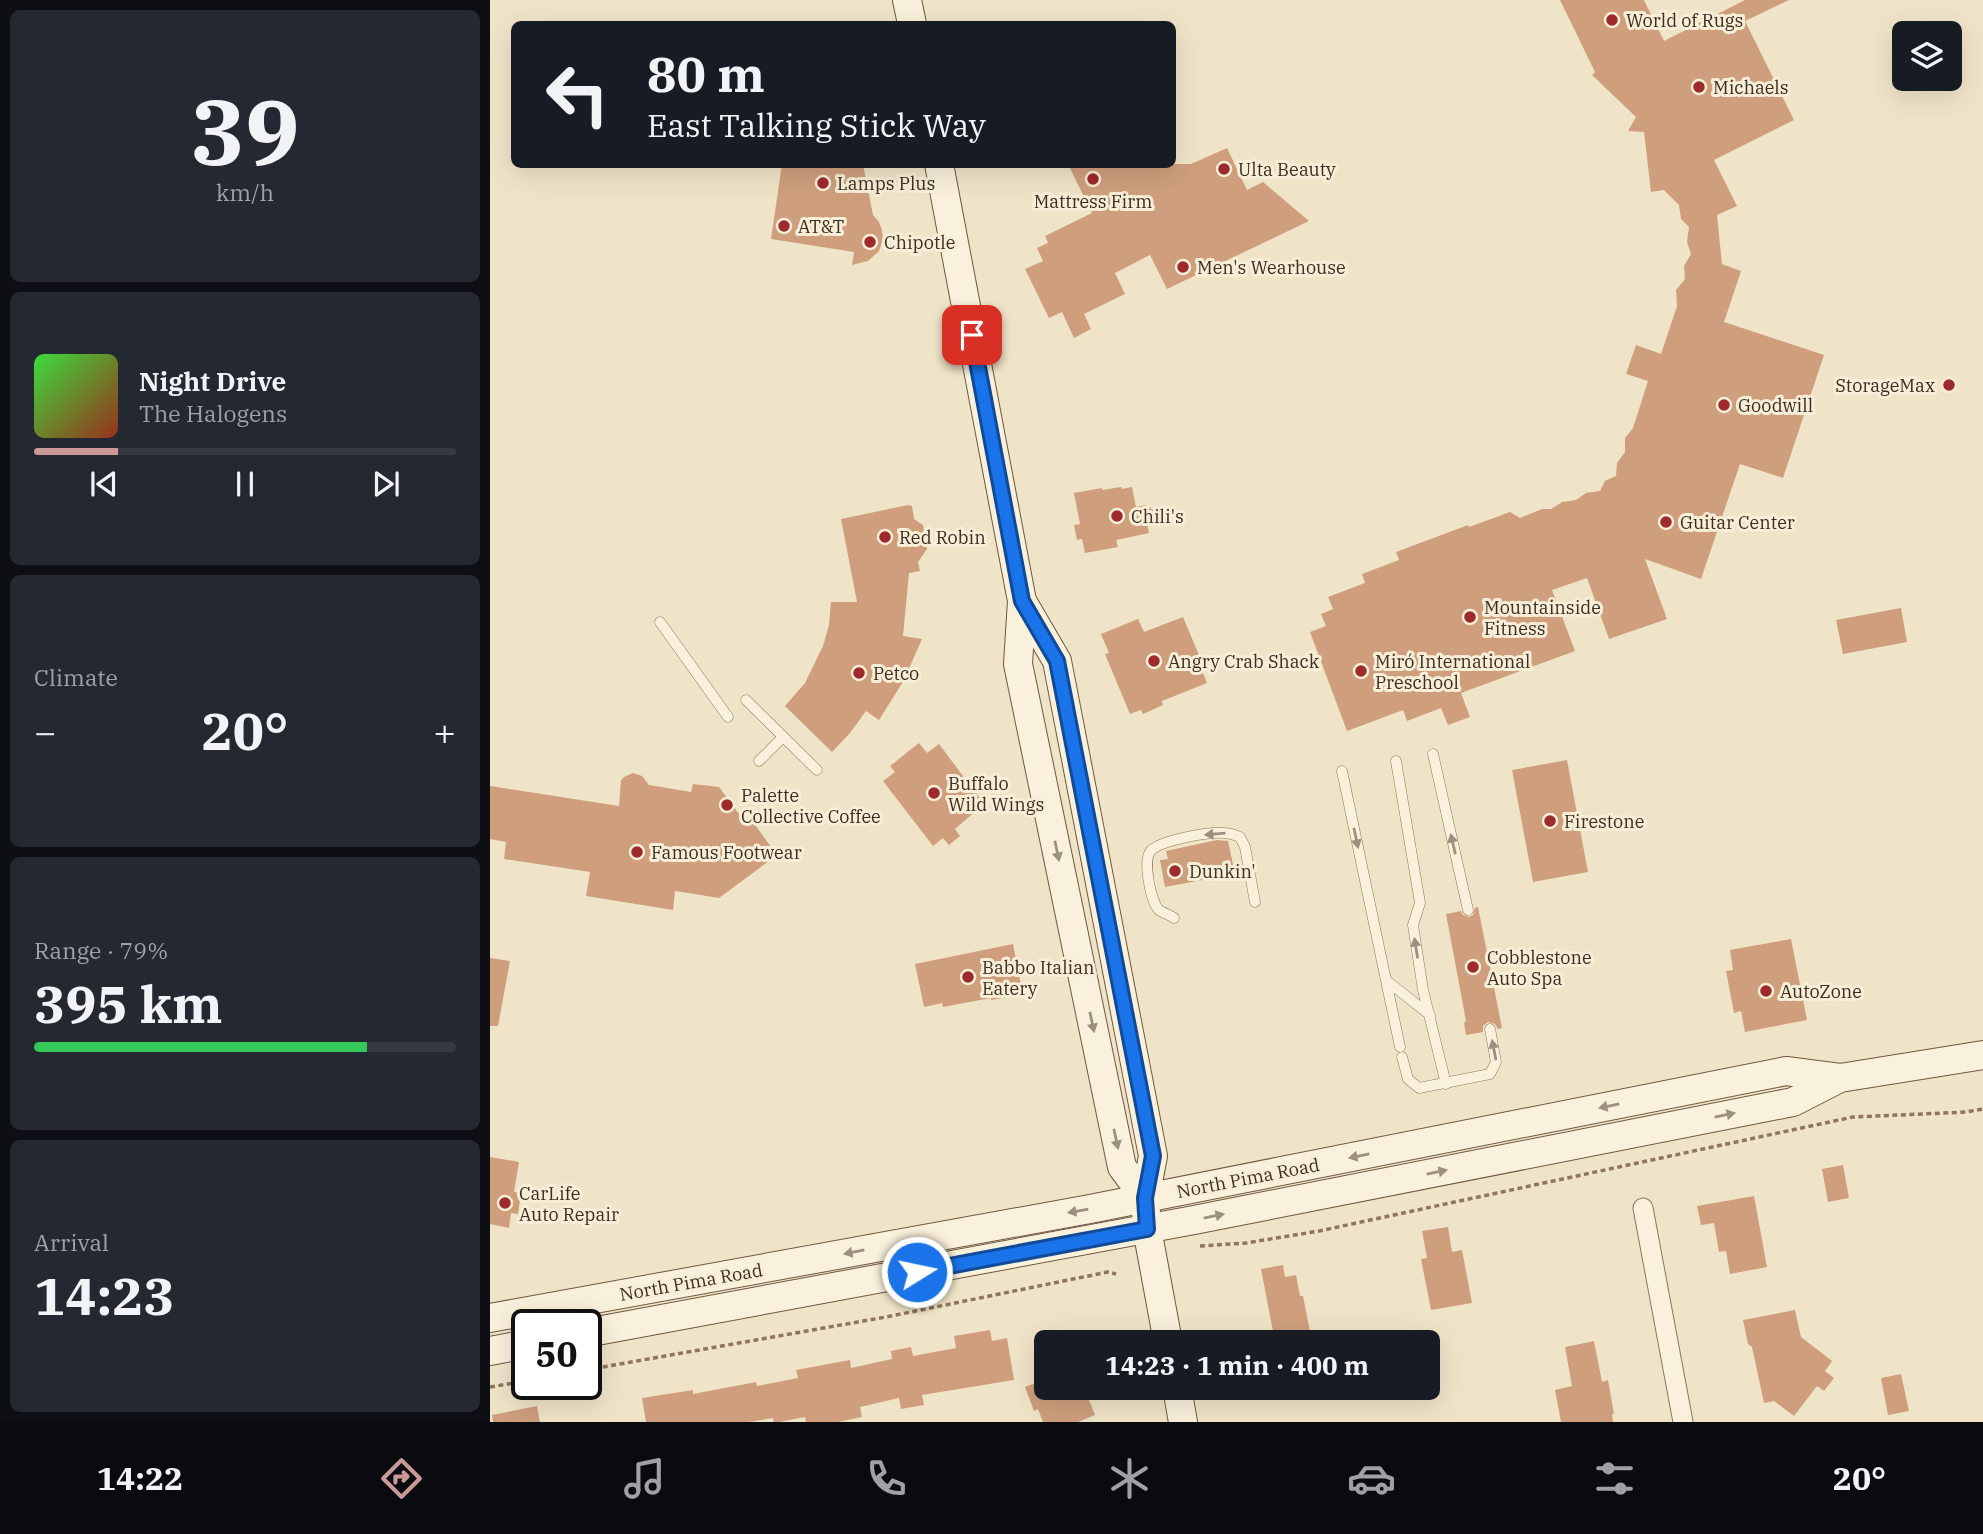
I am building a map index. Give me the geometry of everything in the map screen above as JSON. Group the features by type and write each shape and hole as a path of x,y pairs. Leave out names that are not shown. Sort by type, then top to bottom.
{"main road":[{"path":"908,0 912,21"},
{"path":"940,168 1022,601 1018,664 1122,1167 1145,1198"},
{"path":"1022,601 1057,661 1090,828 1153,1156 1145,1198 1147,1229 1166,1330"},
{"path":"1024,693 1045,727 1066,815 1090,828"},
{"name":"North Pima Road","path":"490,1318 1145,1198 1786,1071 1840,1078 1983,1055"},
{"name":"North Pima Road","path":"602,1330 1147,1229 1793,1102 1840,1078"},
{"path":"602,1318 752,1289 758,1287 765,1277 766,1269"},
{"path":"490,1351 511,1347"},
{"path":"1179,1400 1183,1422"}],"street":[{"path":"1643,1208 1683,1422"}],"lane":[{"path":"660,622 729,717"},
{"path":"746,701 817,770"},
{"path":"759,761 783,737"},
{"path":"1433,754 1468,910"},
{"path":"1396,761 1420,903 1413,925 1423,990 1446,1084"},
{"path":"1342,771 1408,1079 1419,1088 1490,1074 1496,1062 1490,1029"},
{"path":"1174,918 1158,910 1147,866 1148,854 1166,842 1226,832 1240,837 1245,848 1255,902"},
{"path":"1387,981 1430,1015"}],"path":[{"path":"1200,1246 1247,1243 1319,1231 1853,1117 1983,1109"},
{"path":"602,1367 886,1317 1108,1272 1116,1274"},
{"path":"490,1387 511,1384"}],"building":[{"path":"1560,0 1644,0 1664,41 1745,0 1789,0 1745,21 1794,120 1714,160 1737,206 1717,215 1722,264 1741,271 1724,322 1824,355 1783,478 1740,464 1701,579 1645,559 1667,619 1609,639 1587,578 1552,590 1575,651 1461,693 1470,717 1448,725 1441,708 1407,721 1403,710 1347,731 1310,632 1326,626 1321,614 1333,609 1328,597 1365,583 1362,574 1399,560 1396,552 1510,512 1520,518 1542,509 1551,509 1562,502 1576,500 1586,493 1600,491 1605,481 1616,476 1617,463 1625,452 1625,438 1633,428 1648,381 1626,374 1636,345 1661,354 1677,306 1676,290 1685,279 1684,266 1691,254 1687,242 1689,227 1681,219 1679,205 1664,190 1651,192 1644,132 1628,131 1636,117 1592,75 1595,72"},
{"path":"1227,148 1247,190 1263,182 1309,221 1167,289 1150,255 1115,273 1125,294 1084,314 1091,329 1074,338 1062,312 1049,318 1025,269 1043,261 1037,248 1048,243 1045,236 1092,213 1070,168 1176,168 1176,164 1191,164"},
{"path":"781,168 864,168 873,215 879,222 883,239 879,251 868,261 852,265 854,252 771,239"},
{"name":"Chili's","path":"1132,487 1136,507 1146,505 1153,510 1156,522 1147,524 1149,533 1116,540 1118,547 1085,553 1082,539 1077,540 1074,525 1080,524 1074,493"},
{"name":"Petco","path":"912,506 914,519 923,525 927,549 918,562 920,571 909,573 903,636 922,639 904,680 879,720 866,711 832,752 785,706 805,683 823,646 829,625 831,602 857,602 841,519"},
{"path":"1901,608 1907,642 1843,654 1836,620"},
{"name":"Angry Crab Shack","path":"1183,617 1204,667 1201,668 1207,683 1162,701 1163,705 1143,714 1141,710 1130,714 1105,654 1109,653 1101,634 1138,619 1144,632"},
{"name":"Buffalo Wild Wings","path":"919,743 927,753 939,744 984,804 955,829 960,836 949,845 943,838 933,846 883,781 895,772 890,766"},
{"name":"Firestone","path":"1567,760 1588,872 1533,882 1512,770"},
{"path":"633,773 642,776 649,785 691,792 693,784 719,787 748,826 753,822 777,855 719,898 675,891 673,910 586,896 590,872 504,859 506,842 490,839 490,786 619,806 621,780"},
{"path":"1217,840 1228,841 1235,874 1165,887 1160,860 1168,859 1166,851"},
{"name":"Cobblestone Auto Spa","path":"1478,907 1502,1028 1498,1029 1495,1024 1488,1022 1483,1026 1483,1032 1466,1035 1466,1021 1446,914 1461,911 1469,917"},
{"name":"AutoZone","path":"1791,939 1807,1020 1745,1032 1741,1011 1734,1013 1726,971 1733,970 1730,950"},
{"name":"Babbo Italian Eatery","path":"1013,944 1022,990 1008,993 1008,997 991,1000 943,1007 942,1003 924,1007 915,964"},
{"path":"490,958 510,961 498,1026 490,1026"},
{"name":"CarLife Auto Repair","path":"490,1157 519,1162 514,1192 521,1193 518,1214 511,1213 509,1228 490,1224"},
{"path":"1843,1165 1849,1198 1828,1202 1822,1169"},
{"path":"1754,1196 1767,1267 1730,1274 1726,1251 1719,1252 1714,1223 1701,1225 1697,1206"},
{"path":"1448,1227 1452,1252 1462,1250 1472,1303 1431,1310 1421,1259 1427,1258 1422,1231"},
{"path":"1283,1265 1285,1277 1296,1275 1310,1330 1273,1330 1261,1269"},
{"path":"1795,1310 1801,1337 1832,1361 1825,1371 1834,1378 1824,1391 1817,1386 1794,1416 1774,1401 1764,1403 1752,1347 1748,1344 1743,1320"},
{"path":"990,1330 992,1341 1007,1338 1014,1380 922,1395 924,1405 901,1409 899,1398 860,1407 862,1417 838,1422 806,1422 805,1417 779,1422 774,1422 773,1418 749,1422 646,1422 642,1398 693,1390 693,1394 756,1382 757,1386 798,1378 796,1370 850,1360 851,1368 892,1359 891,1351 911,1347 913,1356 956,1348 954,1336"},
{"path":"1594,1341 1602,1382 1608,1380 1613,1422 1561,1422 1555,1390 1572,1386 1565,1347"},
{"path":"1901,1374 1909,1411 1888,1415 1881,1378"},
{"path":"1034,1384 1034,1400 1089,1400 1095,1415 1078,1422 1043,1422 1038,1409 1034,1411 1025,1387"},
{"path":"537,1406 540,1422 493,1422 492,1415"}],"place":[{"name":"World of Rugs","path":"1612,20"},
{"name":"Michaels","path":"1699,87"},
{"name":"Ulta Beauty","path":"1224,169"},
{"name":"Mattress Firm","path":"1093,179"},
{"name":"Lamps Plus","path":"823,183"},
{"name":"AT&T","path":"784,226"},
{"name":"Chipotle","path":"870,242"},
{"name":"Men's Wearhouse","path":"1183,267"},
{"name":"StorageMax","path":"1949,385"},
{"name":"Goodwill","path":"1724,405"},
{"name":"Chili's","path":"1117,516"},
{"name":"Guitar Center","path":"1666,522"},
{"name":"Red Robin","path":"885,537"},
{"name":"Mountainside Fitness","path":"1470,617"},
{"name":"Angry Crab Shack","path":"1154,661"},
{"name":"Miró International Preschool","path":"1361,671"},
{"name":"Petco","path":"859,673"},
{"name":"Buffalo Wild Wings","path":"934,793"},
{"name":"Palette Collective Coffee","path":"727,805"},
{"name":"Firestone","path":"1550,821"},
{"name":"Famous Footwear","path":"637,852"},
{"name":"Dunkin'","path":"1175,871"},
{"name":"Cobblestone Auto Spa","path":"1473,967"},
{"name":"Babbo Italian Eatery","path":"968,977"},
{"name":"AutoZone","path":"1766,991"},
{"name":"CarLife Auto Repair","path":"505,1203"}],"route":[{"path":"917,1272 1147,1229 1145,1198 1153,1156 1057,661 1022,601 972,335"}]}
